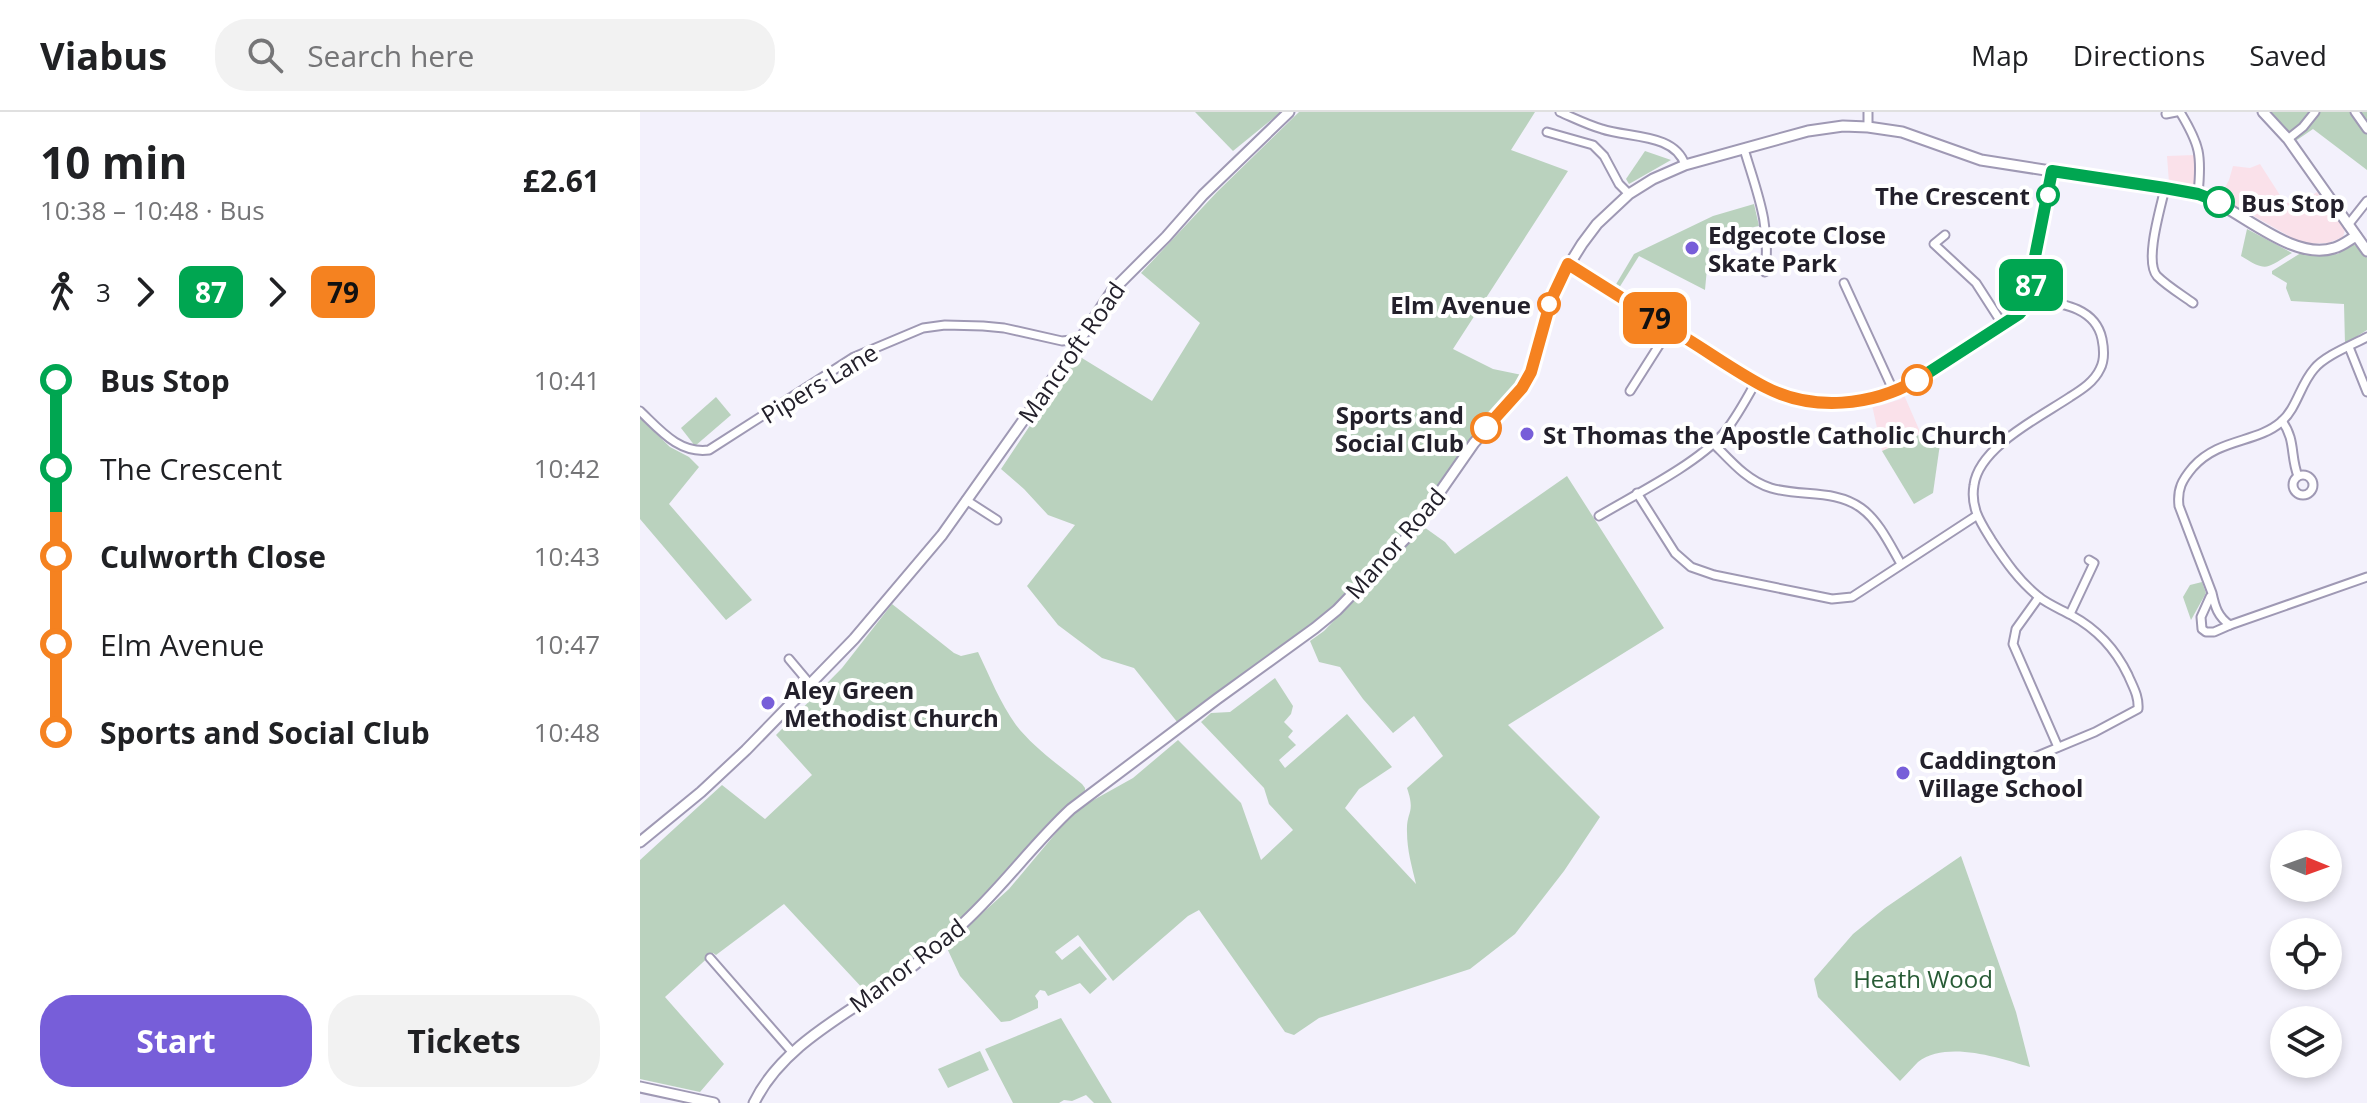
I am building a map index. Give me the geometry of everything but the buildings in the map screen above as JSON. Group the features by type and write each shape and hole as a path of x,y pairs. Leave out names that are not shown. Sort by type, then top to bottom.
{"street":[{"name":"Mancroft Road","path":"640,842 746,750 854,639 942,535 1120,281 1289,112"},
{"path":"1560,112 1603,130 1650,139 1676,148 1685,165"},
{"path":"1868,112 1868,127"},
{"path":"2166,114 2178,112 2196,139 2200,153 2198,194"},
{"path":"2263,112 2288,139 2367,251"},
{"path":"2288,139 2315,112"},
{"path":"2355,112 2367,129"},
{"name":"Manor Road","path":"754,1103 760,1091 793,1053 902,974 955,931 994,894 1071,809 1337,610 1412,531 1474,443 1522,388 1534,365 1551,300 1568,264 1597,224 1629,194 1653,179 1685,165 1820,129 1868,127 1910,134 1981,160 2198,194 2227,206 2300,248 2330,249 2356,236"},
{"path":"1547,132 1593,145 1629,194"},
{"path":"1744,149 1765,218 1768,241 1765,272"},
{"path":"1568,264 1756,382 1792,397 1823,402 1856,402 1894,392 1915,382 2022,311 2028,298 2052,171"},
{"path":"2165,188 2152,261 2158,276 2193,303"},
{"path":"2348,225 2367,201"},
{"path":"1945,235 1934,244 1976,283 2003,325"},
{"path":"1844,283 1894,392"},
{"path":"2179,293 2185,284"},
{"path":"2018,764 2142,711 2118,654 2102,636 2039,597 2010,568 1976,516 1974,483 1982,464 2001,443 2089,385 2101,368 2104,350 2100,333 2092,319 2075,307 2028,298"},
{"name":"Pipers Lane","path":"640,411 681,446 709,450 854,357 923,328 983,326 1062,341 1080,339"},
{"path":"1630,391 1670,328"},
{"path":"2230,625 2222,620 2215,607 2179,506 2180,485 2199,461 2213,451 2282,421 2315,366 2367,337"},
{"path":"1062,341 1071,353"},
{"path":"2349,347 2367,392"},
{"path":"1599,516 1698,456 1734,419 1756,382"},
{"path":"2282,421 2292,439 2293,465 2298,476"},
{"path":"1713,443 1749,478 1768,487 1785,492 1815,493 1859,506 1872,517 1901,564"},
{"path":"1637,493 1675,553 1691,567 1714,575 1832,599 1852,597 1976,516"},
{"path":"966,500 997,520"},
{"path":"2070,614 2094,563"},
{"path":"2212,593 2201,617 2202,629 2206,632 2214,632 2367,577"},
{"path":"2039,597 2016,629 2013,644 2058,747"},
{"path":"789,659 810,684"},
{"path":"710,958 793,1053"},
{"path":"640,1087 714,1103"}],"shaded area":[{"path":"2195,155 2194,184 2191,187 2169,183 2167,156"},
{"path":"2260,164 2285,203 2301,203 2317,192 2345,230 2343,237 2328,243 2307,244 2220,197 2233,166 2250,168"},
{"path":"1904,395 1921,434 1882,451 1872,405 1879,406 1901,399"}],"green space":[{"path":"1195,112 1281,112 1233,151"},
{"path":"1299,112 1535,112 1511,150 1568,171 1453,349 1493,369 1522,375 1518,384 1488,417 1407,527 1337,604 1304,632 1178,723 1134,668 1102,658 1058,625 1027,586 1075,525 1048,515 1001,469 1077,355 1152,401 1200,323 1141,273 1217,192"},
{"path":"2263,112 2367,112 2367,170 2313,129 2294,142"},
{"path":"1645,151 1671,160 1629,184 1626,179"},
{"path":"1754,204 1759,226 1710,236 1705,290 1639,256 1619,288 1615,286 1634,254 1713,216"},
{"path":"2247,229 2292,253 2267,266 2250,261 2241,256"},
{"path":"2350,243 2359,247 2367,258 2367,330 2345,344 2344,304 2291,301 2287,283 2272,271 2304,251 2316,251 2318,255 2338,254"},
{"path":"716,397 731,415 695,446 681,428"},
{"path":"640,418 670,447 689,457 699,467 669,504 752,600 726,620 640,519"},
{"path":"1921,434 1940,444 1933,493 1914,504 1882,451"},
{"path":"1567,476 1664,628 1508,725 1600,817 1564,871 1515,934 1470,969 1319,1018 1294,1035 1285,1032 1199,910 1113,981 1078,935 1055,952 1062,960 1080,946 1107,979 1090,994 1080,983 1048,996 1040,990 1035,996 1038,1008 1001,1022 960,976 946,946 1009,889 1081,807 1133,778 1178,740 1241,803 1261,860 1293,830 1269,804 1264,788 1201,722 1211,713 1230,712 1275,678 1293,706 1284,722 1293,731 1288,737 1296,745 1279,760 1285,768 1347,714 1392,767 1359,789 1345,808 1416,884 1407,839 1411,808 1407,788 1443,756 1414,716 1393,733 1340,667 1319,662 1310,641 1324,631 1424,527 1445,542 1455,554"},
{"path":"2202,582 2206,593 2191,620 2183,597 2190,585"},
{"path":"892,604 954,653 961,656 978,652 1016,725 1039,749 1082,784 1085,792 1048,823 984,898 929,946 866,992 784,904 716,955 713,953 665,997 724,1064 700,1092 640,1079 640,860 722,785 765,819 812,775 776,735 842,668"},
{"name":"Heath Wood","path":"1961,856 2016,1012 2030,1067 1973,1053 1943,1052 1918,1062 1900,1081 1818,997 1814,979 1853,934"},
{"path":"1061,1018 1112,1103 1094,1103 1086,1095 1059,1103 1013,1103 985,1049"},
{"path":"980,1051 989,1070 948,1088 938,1069"}],"bus line":[{"name":"87","path":"1917,380 2019,314 2025,307 2052,171 2198,194 2219,202"},
{"name":"79","path":"1486,428 1522,388 1531,372 1545,317 1568,264 1756,382 1792,397 1823,402 1856,402 1894,392 1917,380"}],"place":[{"name":"The Crescent","path":"2048,195"},
{"name":"Bus Stop","path":"2219,202"},
{"name":"Edgecote Close Skate Park","path":"1692,248"},
{"name":"Elm Avenue","path":"1549,304"},
{"name":"Sports and Social Club","path":"1486,428"},
{"name":"St Thomas the Apostle Catholic Church","path":"1527,434"},
{"name":"Aley Green Methodist Church","path":"768,703"},
{"name":"Caddington Village School","path":"1903,773"}]}
